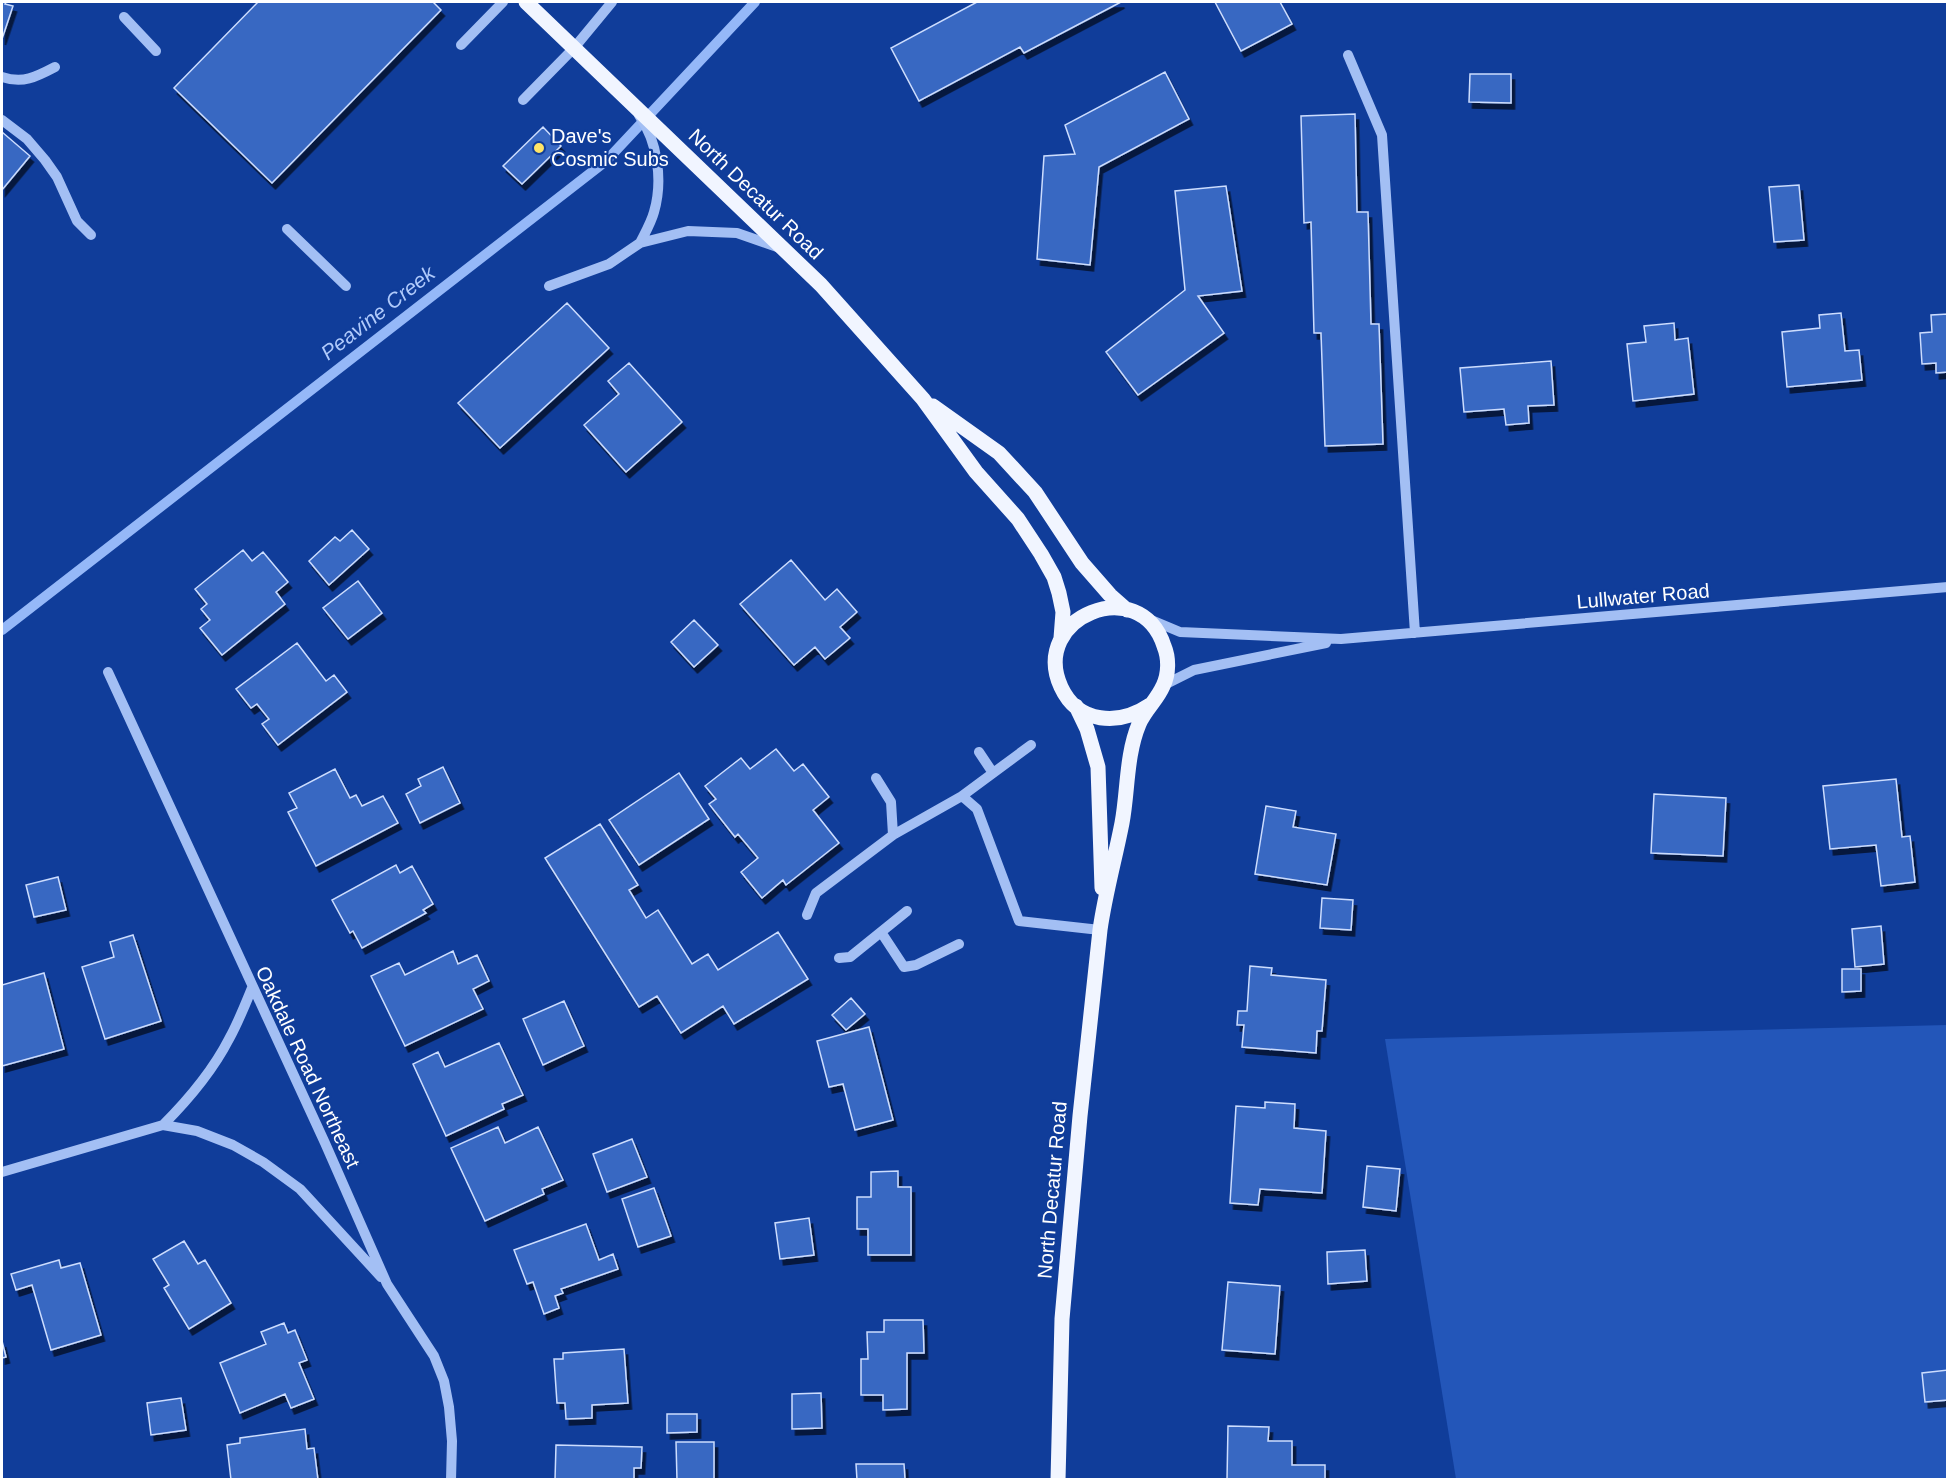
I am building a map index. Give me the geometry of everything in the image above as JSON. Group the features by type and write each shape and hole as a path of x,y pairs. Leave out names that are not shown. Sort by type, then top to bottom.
{"main road":[{"name":"North Decatur Road","path":"526,2 821,285 923,399 976,472 1018,519 1050,569 1059,593 1063,612 1060,641 1056,653 1057,676 1061,688 1076,706 1087,714 1113,720 1138,713 1150,705"},
{"name":"North Decatur Road","path":"923,399 999,453 1035,492 1082,563 1110,595 1149,622 1163,641 1167,662 1164,685 1138,726 1133,745 1122,822 1100,930 1062,1319 1058,1479"},
{"path":"1060,641 1066,631 1082,615 1104,608 1134,613"},
{"name":"North Decatur Road","path":"1076,706 1087,729 1098,766 1104,905"}],"street":[{"path":"461,45 503,2"},
{"path":"523,100 574,48 612,2"},
{"path":"124,17 156,51"},
{"path":"1348,55 1382,135 1415,633"},
{"path":"2,78 24,81 33,79 55,67"},
{"path":"620,93 642,118 655,148 659,181 654,213 640,243"},
{"path":"2,120 27,139 45,160 57,177 77,221 91,235"},
{"path":"287,229 346,286"},
{"path":"549,286 609,264 640,243 688,231 737,233 783,249"},
{"name":"Lullwater Road","path":"1134,613 1180,632 1341,639 1947,587"},
{"name":"Lullwater Road","path":"1164,685 1194,670 1341,639"},
{"name":"Oakdale Road Northeast","path":"108,672 325,1143 387,1284 434,1356 444,1381 449,1407 452,1442 451,1479"},
{"path":"807,915 816,893 893,835 962,796 1031,745"},
{"path":"979,753 993,773"},
{"path":"876,778 891,802 893,835"},
{"path":"962,796 977,809 1019,921 1100,930"},
{"path":"838,957 850,957 907,911"},
{"path":"880,932 904,967 916,965 959,944"},
{"path":"163,1125 188,1100 212,1068 229,1040 252,988"},
{"path":"2,1172 163,1125 197,1131 233,1145 264,1162 300,1190 387,1284"}],"shaded area":[{"path":"1947,1025 1947,1479 1456,1479 1385,1039"}],"building":[{"path":"2,2 13,6 2,39"},
{"path":"258,2 433,2 441,10 272,183 174,88"},
{"path":"977,2 1121,2 1024,53 1020,47 919,101 891,48"},
{"path":"1215,2 1280,2 1292,24 1241,51"},
{"path":"1165,72 1189,119 1099,167 1090,265 1037,259 1044,156 1075,154 1065,125"},
{"path":"1470,74 1511,74 1511,103 1469,102"},
{"path":"1355,114 1357,212 1368,212 1371,324 1379,324 1383,444 1325,446 1321,333 1314,333 1311,222 1304,223 1301,116"},
{"path":"543,127 561,146 522,184 503,166"},
{"path":"2,132 30,156 2,190"},
{"path":"1799,185 1804,240 1774,242 1769,187"},
{"path":"1226,186 1242,291 1198,296 1224,333 1138,395 1106,352 1185,290 1175,191"},
{"path":"567,303 609,348 500,448 458,403"},
{"path":"1841,313 1845,351 1859,350 1862,380 1787,387 1782,332 1820,328 1819,315"},
{"path":"1948,314 1948,372 1936,373 1936,363 1922,364 1920,333 1932,332 1931,315"},
{"path":"1674,323 1675,340 1688,338 1694,394 1633,401 1627,344 1646,342 1644,326"},
{"path":"1551,361 1554,405 1528,406 1529,423 1506,425 1504,409 1464,412 1460,368"},
{"path":"629,363 682,422 626,472 584,425 619,394 608,381"},
{"path":"352,530 369,549 329,585 309,561 335,537 340,541"},
{"path":"243,550 252,561 263,552 288,582 276,592 285,604 222,655 200,628 210,620 201,609 207,604 195,589"},
{"path":"791,560 825,600 837,589 857,612 840,627 850,638 825,659 815,647 794,665 740,604"},
{"path":"358,581 382,613 348,639 323,608"},
{"path":"694,620 718,645 694,667 671,642"},
{"path":"297,643 326,681 334,675 347,692 278,745 262,724 269,719 257,704 251,708 236,689"},
{"path":"776,749 794,771 803,764 829,797 813,810 839,843 786,885 783,880 762,898 741,872 758,858 738,834 735,837 709,804 716,799 705,786 741,758 750,769"},
{"path":"443,767 460,803 420,823 406,794 421,786 418,779"},
{"path":"335,769 350,798 356,795 362,806 383,796 398,823 316,866 288,812 297,808 289,793"},
{"path":"679,773 709,819 639,865 609,820"},
{"path":"1896,779 1902,837 1910,836 1915,882 1881,886 1876,845 1830,849 1823,786"},
{"path":"1654,794 1726,798 1723,856 1651,853"},
{"path":"1266,806 1296,811 1293,827 1336,834 1327,885 1255,874"},
{"path":"600,824 638,885 629,890 646,918 658,910 692,964 708,954 718,970 778,932 808,979 734,1024 723,1006 681,1033 657,996 639,1007 545,858"},
{"path":"396,865 400,873 412,866 433,904 423,910 426,913 362,948 353,931 350,933 332,900"},
{"path":"58,877 66,910 34,917 26,885"},
{"path":"1322,898 1353,900 1351,930 1320,928"},
{"path":"1881,926 1884,964 1855,967 1852,929"},
{"path":"133,935 161,1021 105,1039 82,967 114,957 110,942"},
{"path":"453,951 458,964 477,955 489,981 473,989 483,1009 405,1046 371,976 399,963 405,975"},
{"path":"1250,966 1272,968 1271,975 1326,980 1322,1031 1317,1031 1316,1053 1242,1047 1244,1025 1237,1025 1238,1011 1247,1011"},
{"path":"1842,969 1861,969 1861,991 1842,992"},
{"path":"44,973 64,1049 2,1066 2,985"},
{"path":"851,998 865,1014 846,1030 832,1015"},
{"path":"564,1001 584,1046 543,1065 523,1019"},
{"path":"869,1027 893,1120 855,1130 843,1084 829,1087 817,1041"},
{"path":"499,1043 523,1095 502,1104 504,1109 446,1136 413,1064 438,1052 445,1067"},
{"path":"1265,1102 1295,1104 1294,1128 1326,1131 1322,1193 1260,1189 1258,1205 1230,1203 1236,1106 1265,1108"},
{"path":"498,1127 505,1143 538,1127 563,1180 542,1189 544,1194 485,1221 451,1148"},
{"path":"632,1139 647,1177 607,1192 593,1154"},
{"path":"1367,1166 1400,1169 1396,1211 1363,1207"},
{"path":"898,1171 898,1187 911,1187 911,1255 868,1255 868,1229 857,1229 857,1197 871,1197 871,1172"},
{"path":"654,1188 671,1236 638,1247 622,1199"},
{"path":"809,1218 814,1255 780,1259 775,1223"},
{"path":"586,1224 599,1260 613,1254 618,1269 561,1289 563,1293 555,1296 559,1308 544,1314 533,1282 527,1284 514,1250"},
{"path":"184,1241 198,1264 205,1260 231,1303 189,1329 164,1288 169,1285 153,1259"},
{"path":"1365,1250 1367,1281 1328,1284 1327,1252"},
{"path":"59,1260 61,1268 80,1263 101,1335 51,1350 32,1285 16,1290 11,1274"},
{"path":"1228,1282 1280,1286 1275,1354 1222,1350"},
{"path":"884,1320 923,1320 924,1353 907,1353 907,1409 883,1410 883,1395 861,1395 861,1359 868,1359 867,1332 884,1332"},
{"path":"284,1323 288,1333 295,1330 307,1360 299,1363 314,1399 291,1408 285,1394 240,1413 220,1363 266,1344 261,1332"},
{"path":"2,1341 6,1357 2,1358"},
{"path":"624,1349 628,1403 592,1405 592,1418 566,1419 565,1403 557,1403 554,1359 563,1359 563,1353"},
{"path":"1948,1370 1948,1400 1925,1402 1922,1373"},
{"path":"821,1393 822,1428 792,1429 792,1394"},
{"path":"181,1398 186,1430 151,1435 147,1403"},
{"path":"667,1414 697,1414 697,1432 667,1433"},
{"path":"1228,1426 1269,1427 1268,1441 1292,1441 1292,1465 1325,1465 1325,1480 1227,1480"},
{"path":"305,1429 307,1449 314,1448 318,1480 231,1480 227,1445 240,1443 240,1438"},
{"path":"676,1442 714,1442 714,1480 677,1480"},
{"path":"556,1445 642,1447 641,1468 634,1468 634,1480 555,1480"},
{"path":"856,1464 904,1464 905,1479 911,1480 857,1480"}],"waterway":[{"name":"Peavine Creek","path":"2,630 606,161 755,2"}],"place":[{"name":"Dave's Cosmic Subs","path":"539,148"}]}
